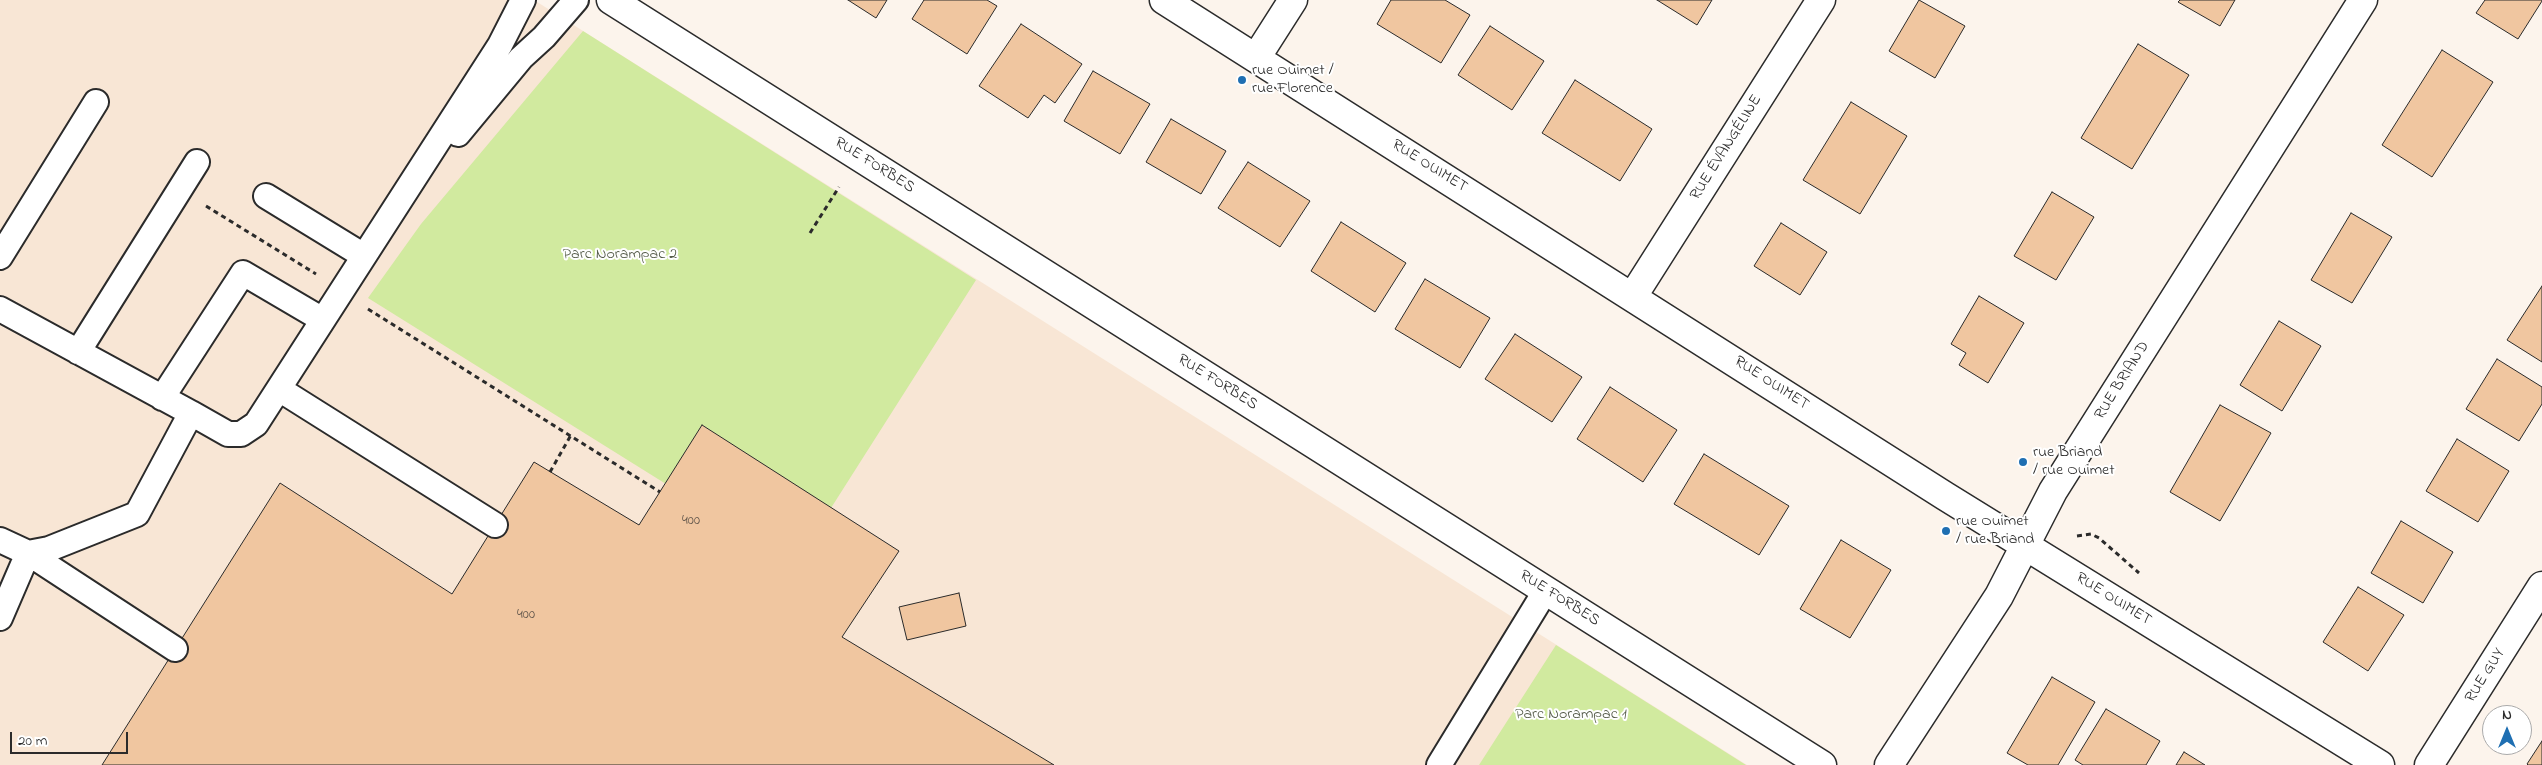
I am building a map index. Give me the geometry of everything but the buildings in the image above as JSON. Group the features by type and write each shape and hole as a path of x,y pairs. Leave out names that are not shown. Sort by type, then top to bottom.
{"street":[{"name":"RUE FORBES","path":"611,0 1822,765"},
{"name":"RUE OUIMET","path":"1164,0 1633,296 1945,496 2380,765"},
{"path":"1256,58 1293,0"},
{"name":"RUE ÉVANGÉLINE","path":"1633,296 1820,0"},
{"name":"RUE BRIAND","path":"1889,765 1907,742 1999,596 2053,492 2363,0"},
{"name":"RUE GUY","path":"2429,765 2542,586"}],"lane":[{"path":"0,309 228,434 241,434 256,424 279,389 500,45 523,0"},
{"path":"386,222 521,58 544,37 576,0"},
{"path":"0,257 96,102"},
{"path":"78,352 197,162"},
{"path":"275,202 364,256"},
{"path":"162,398 243,273 323,320"},
{"path":"279,389 495,525"},
{"path":"28,553 48,549 137,514 191,413"},
{"path":"0,540 28,553 175,649"},
{"path":"0,618 28,553"},
{"path":"1439,765 1546,590"}],"path":[{"path":"810,233 839,187"},
{"path":"199,201 319,276"},
{"path":"243,273 263,241 275,202"},
{"path":"363,306 660,492"},
{"path":"550,472 571,435"}],"shaded area":[{"path":"0,0 534,0 1747,765 0,765"}],"green space":[{"name":"Parc Norampac 2","path":"583,31 976,280 831,508 702,425 666,484 368,298 421,224"},
{"name":"Parc Norampac 1","path":"1556,645 1746,765 1479,765"}],"place":[{"name":"rue Ouimet / rue Florence","path":"1242,80"},
{"name":"rue Briand / rue Ouimet","path":"2023,462"},
{"name":"rue Ouimet / rue Briand","path":"1946,531"}]}
